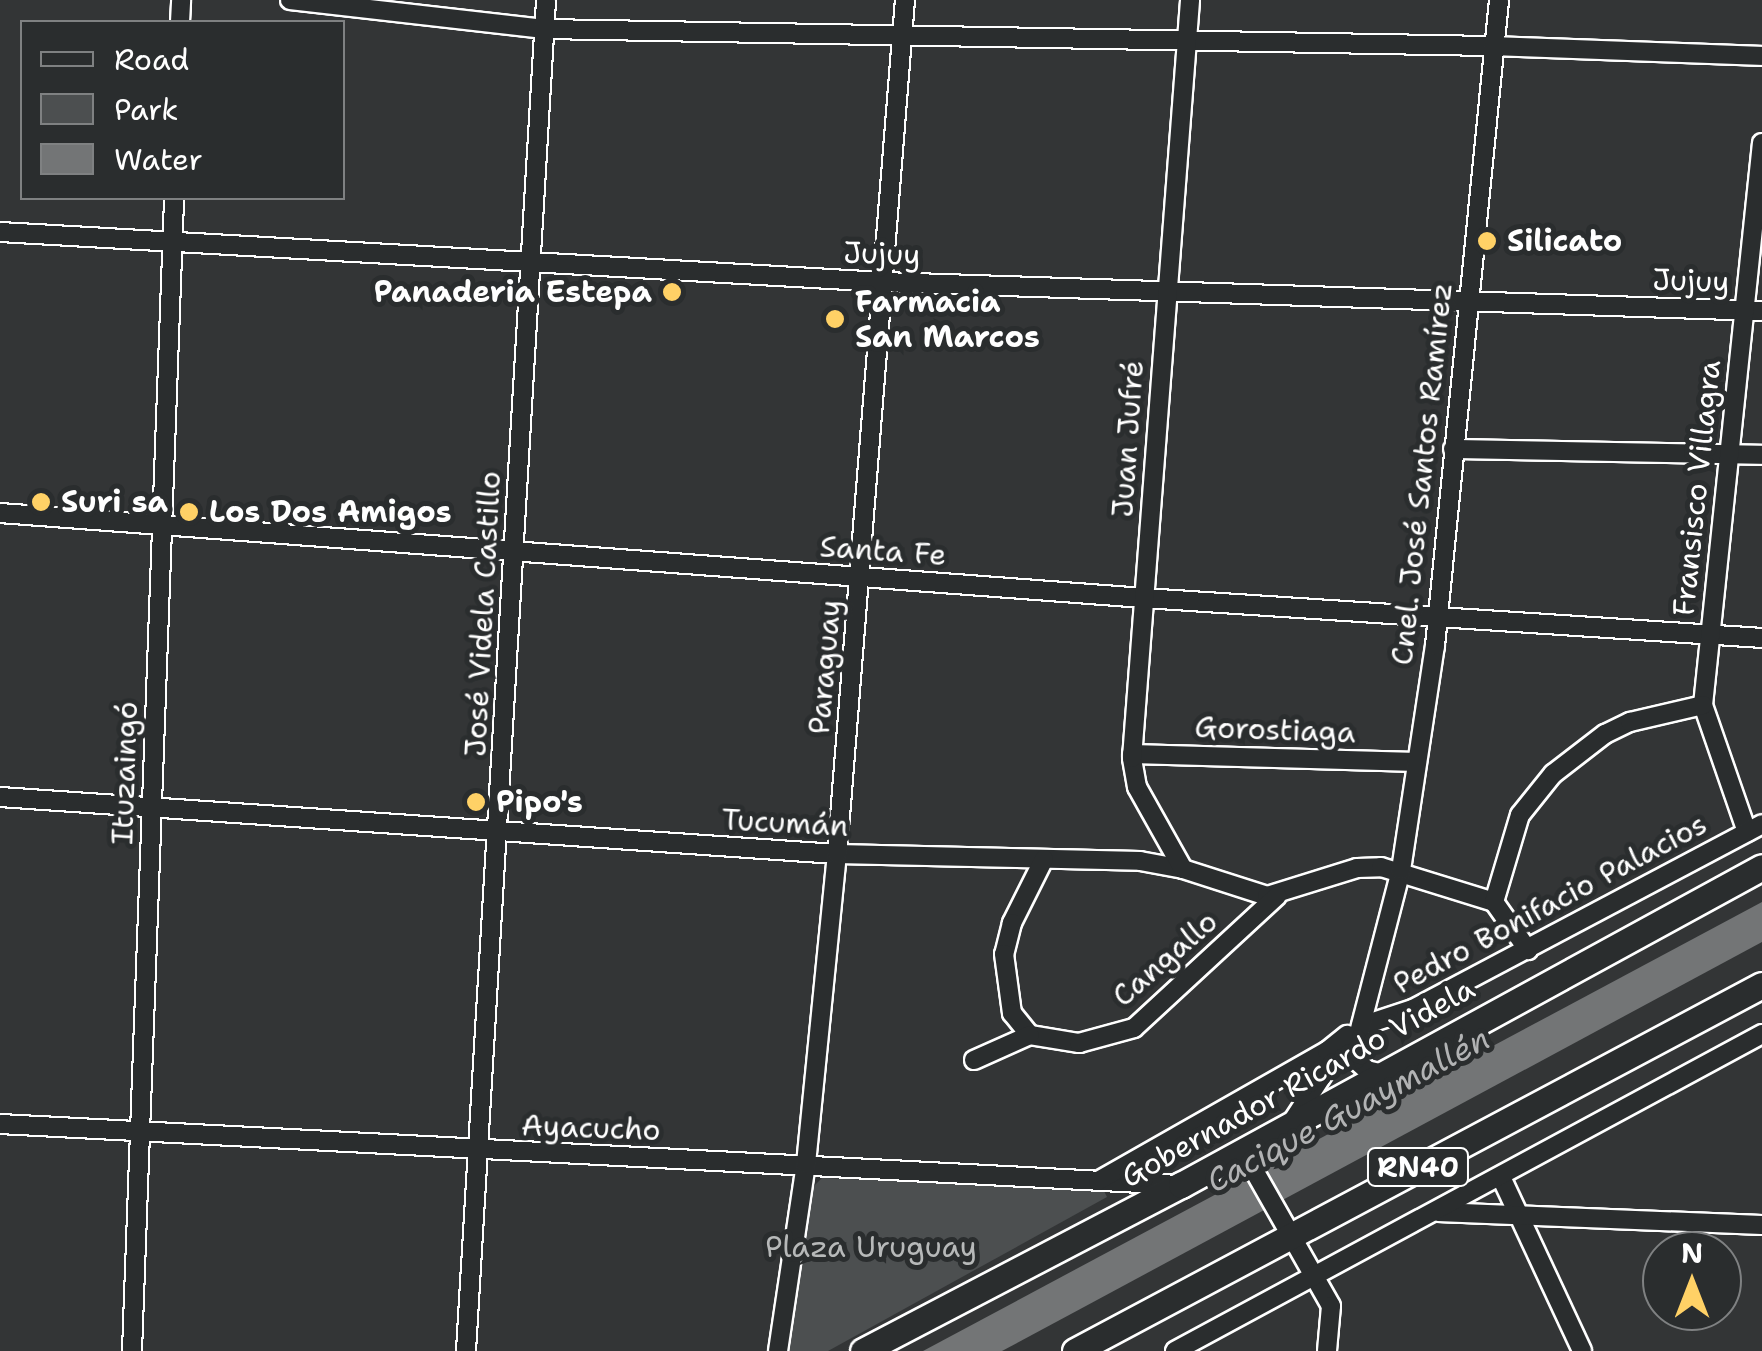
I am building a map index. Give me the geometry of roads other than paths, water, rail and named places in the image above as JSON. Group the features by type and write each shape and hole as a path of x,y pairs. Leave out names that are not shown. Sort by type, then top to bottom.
{"highway":[{"name":"Gobernador Ricardo Videla","path":"864,1351 1181,1185 1762,867"},
{"name":"RN40","path":"1074,1351 1762,985"}],"street":[{"path":"290,0 544,30 1494,46 1762,56"},
{"name":"José Videla Castillo","path":"466,1351 546,0"},
{"name":"Paraguay","path":"776,1346 806,1164 836,854 904,0"},
{"name":"Juan Jufré","path":"1183,869 1137,787 1132,754 1190,0"},
{"name":"Cnel. José Santos Ramírez","path":"1290,1125 1354,1030 1401,870 1438,616 1499,0"},
{"name":"Fransisco Villagra","path":"1754,828 1703,705 1727,455 1753,310 1762,143"},
{"name":"Ituzaingó","path":"132,1351 174,200"},
{"name":"Jujuy","path":"0,232 883,282 1753,310"},
{"path":"1454,449 1762,455"},
{"name":"Santa Fe","path":"0,512 1144,598 1762,638"},
{"path":"1494,902 1520,815 1552,774 1605,734 1630,722 1703,705"},
{"name":"Gorostiaga","path":"1132,754 1417,762"},
{"name":"Tucumán","path":"0,797 498,834 836,854 1140,862 1183,869 1252,893 1277,896"},
{"name":"Pedro Bonifacio Palacios","path":"1098,1181 1328,1052 1354,1030 1414,1009 1754,828"},
{"path":"974,1060 1030,1035 1012,1012 1004,954 1012,923 1044,859"},
{"path":"1277,896 1357,868 1401,870 1494,902 1528,950"},
{"name":"Cangallo","path":"1030,1035 1079,1043 1134,1028 1277,896"},
{"name":"Cnel. José Santos Ramírez","path":"1354,1030 1356,1060 1367,1070 1384,1074"},
{"path":"1175,1351 1762,1034"},
{"name":"Ayacucho","path":"0,1124 1181,1185"},
{"path":"1243,1151 1331,1306 1327,1351"},
{"path":"1501,1178 1582,1351"},
{"path":"1435,1212 1762,1225"}],"water":[{"path":"1762,902 1762,942 1002,1351 923,1351"}],"place":[{"name":"Silicato","path":"1487,241"},
{"name":"Panaderia Estepa","path":"672,292"},
{"name":"Farmacia San Marcos","path":"835,319"},
{"name":"Suri sa","path":"41,502"},
{"name":"Los Dos Amigos","path":"189,512"},
{"name":"Pipo's","path":"476,802"}],"water label":[{"name":"Cacique Guaymallén","path":"1348,1110"}],"park label":[{"name":"Plaza Uruguay","path":"871,1247"}]}
